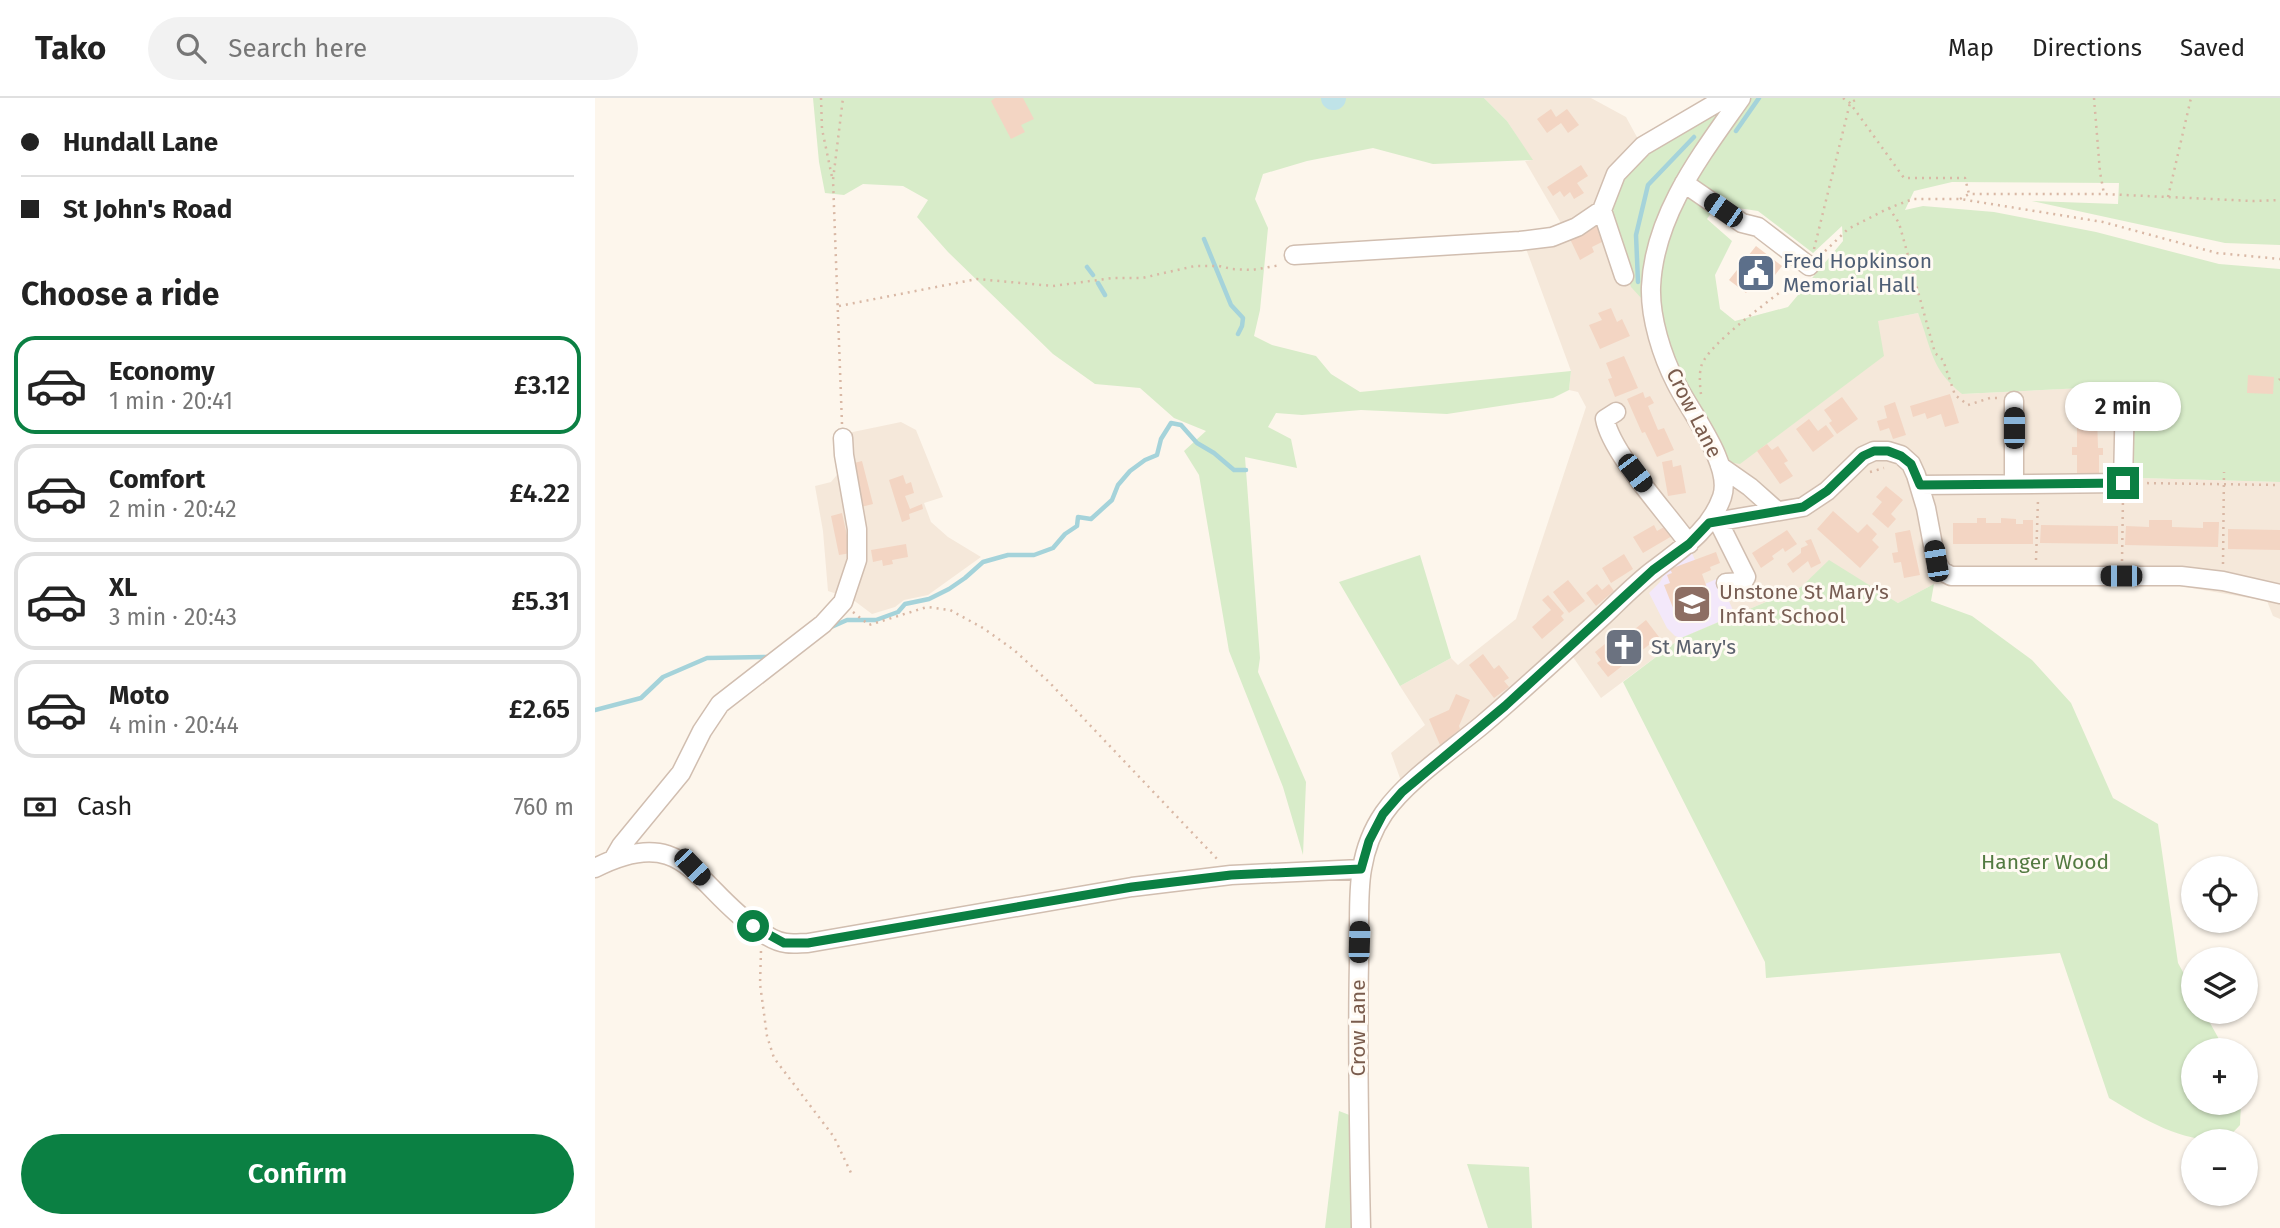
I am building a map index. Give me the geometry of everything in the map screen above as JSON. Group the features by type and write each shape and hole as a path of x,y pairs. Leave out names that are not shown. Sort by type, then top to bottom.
{"street":[{"path":"1294,255 1552,237 1577,227 1602,210 1616,174 1643,146 1725,98"},
{"name":"Crow Lane","path":"1361,1228 1357,1038 1361,869 1369,841 1383,814 1402,792 1505,706 1653,570 1714,523 1724,493 1724,480 1720,466 1675,381 1653,319 1651,288 1655,257 1665,219 1684,183 1741,98"},
{"path":"1684,183 1742,223 1758,227 1809,266"},
{"path":"1602,210 1624,276"},
{"path":"1920,485 2123,483 2125,395"},
{"path":"2014,401 2014,483"},
{"path":"1616,412 1605,419 1607,428 1635,473 1689,544"},
{"path":"614,858 681,773 702,731 720,704 823,624 843,602 857,560 856,529 843,455 843,438"},
{"path":"1726,583 1742,583 1746,577 1714,523 1803,507 1827,491 1863,456 1874,451 1888,451 1911,464 1920,485 1936,561 1943,571 1951,576 2181,576 2223,581 2280,594"},
{"path":"1720,466 1751,487 1777,511"},
{"path":"595,868 614,858 644,852 666,853 692,867 741,918 765,935 784,943 808,943 1132,887 1231,875 1361,869"}],"path":[{"path":"821,98 822,129 833,180 843,438"},
{"path":"833,180 843,98"},
{"path":"1843,98 1850,103 1904,178 1965,178 1969,194"},
{"path":"1809,266 1850,103 1859,98"},
{"path":"2094,98 2104,194"},
{"path":"2167,198 2191,98"},
{"path":"1960,199 1969,194 2104,194 2280,200"},
{"path":"1704,403 1700,392 1701,365 1722,337 1781,292 1848,229 1913,199 1960,199 2103,222 2217,253 2280,259"},
{"path":"1889,208 1899,223 1935,353 1943,360 1955,395 1968,405 1990,398 2008,398 2014,401"},
{"path":"839,306 977,279 1053,286 1113,278 1142,278 1195,266 1252,270 1283,264 1294,255"},
{"path":"1869,472 1886,467"},
{"path":"2223,581 2224,472"},
{"path":"2036,576 2038,483"},
{"path":"2121,576 2123,483 2280,485"},
{"path":"843,602 869,625 927,607 950,610 1014,650 1049,682 1231,875"},
{"path":"765,935 760,954 760,984 767,1036 774,1058 834,1137 852,1175"}],"shaded area":[{"path":"1484,98 1591,98 1626,117 1644,150 1663,322 1682,380 1877,321 1918,313 1962,394 2124,386 2131,404 2140,478 2280,482 2280,619 2273,616 2267,601 2174,585 1934,584 1898,603 1829,561 1801,587 1681,638 1601,698 1573,657 1403,802 1401,781 1391,753 1425,725 1400,686 1451,658 1458,665 1516,619 1586,407 1578,392 1569,390 1571,371 1525,246 1569,237 1525,161 1532,160 1507,121"},
{"path":"901,422 916,430 943,497 924,503 931,522 948,537 981,557 928,595 904,600 895,607 872,614 852,599 828,591 823,531 815,486 831,482 851,458 848,433"},
{"name":"Unstone St Mary's Infant School","path":"1692,553 1705,584 1719,578 1735,615 1681,638 1667,628 1649,593 1665,573"}],"green space":[{"path":"813,98 1484,98 1507,121 1533,160 1433,164 1373,148 1307,161 1263,174 1255,199 1268,228 1260,310 1254,336 1272,345 1316,356 1331,374 1360,392 1571,371 1569,390 1553,398 1447,414 1361,410 1302,415 1276,413 1268,427 1291,439 1297,468 1245,457 1260,658 1258,672 1306,782 1303,855 1283,787 1229,651 1199,475 1184,451 1206,431 1174,418 1140,388 1095,384 1053,354 948,252 917,217 928,200 903,186 863,184 844,195 825,193"},
{"path":"1709,98 2280,98 2280,245 2225,243 2032,201 2118,204 2119,183 1952,182 1914,191 1905,210 1923,206 1994,212 2096,232 2219,264 2280,269 2280,482 2140,478 2133,470 2131,404 2124,386 1962,394 1951,385 1938,366 1918,313 1878,321 1884,356 1740,464 1727,462 1682,380 1663,322 1631,287 1604,202 1644,150","holes":["1723,196 1738,208 1758,211 1813,253 1842,226 1843,241 1788,307 1735,321 1720,309 1715,275 1732,241 1707,219"]},
{"path":"1420,555 1451,658 1400,686 1339,582"},
{"name":"Hanger Wood","path":"1829,560 1898,603 1934,584 1931,601 1972,616 2032,660 2071,703 2113,798 2158,824 2178,963 2181,968 2181,1024 2211,1024 2218,1038 2181,1038 2181,1115 2240,1115 2240,1125 2236,1129 2181,1129 2181,1134 2150,1122 2109,1098 2060,953 1766,978 1765,962 1623,682 1681,638 1801,587"},
{"path":"1339,1111 1352,1116 1359,1228 1325,1228"},
{"path":"1467,1164 1529,1167 1532,1228 1488,1228"}],"building":[{"path":"995,98 1023,98 1034,119 1021,125 1025,132 1011,139 991,101"},
{"path":"1551,109 1556,117 1567,109 1579,125 1568,133 1561,123 1547,133 1537,119"},
{"path":"1581,165 1588,176 1577,183 1584,193 1574,199 1570,192 1564,197 1560,191 1553,196 1547,187"},
{"path":"1599,225 1606,240 1592,247 1594,252 1580,260 1570,239"},
{"name":"Fred Hopkinson Memorial Hall","path":"1756,246 1782,266 1765,288 1760,283 1753,291 1750,288 1746,293 1729,280"},
{"path":"1611,308 1617,322 1622,319 1630,336 1600,349 1589,325 1602,320 1598,313"},
{"path":"1624,356 1638,388 1615,397 1608,379 1612,378 1606,363"},
{"path":"2248,375 2274,377 2273,394 2247,393"},
{"path":"1643,392 1645,398 1650,396 1654,403 1648,406 1658,430 1664,428 1674,450 1657,457 1645,432 1642,433 1627,399"},
{"path":"1950,394 1959,423 1945,427 1941,414 1927,419 1925,413 1913,417 1910,406"},
{"path":"1842,397 1858,419 1837,434 1824,410"},
{"path":"2073,400 2103,400 2103,416 2097,416 2098,448 2103,448 2103,455 2099,455 2099,480 2077,480 2077,455 2072,455 2072,447 2077,447 2077,425 2073,425"},
{"path":"1895,402 1906,435 1893,439 1889,428 1880,431 1877,421 1887,418 1884,406"},
{"path":"1809,419 1818,431 1826,425 1834,436 1813,452 1796,429"},
{"path":"1767,444 1772,450 1778,446 1788,461 1784,463 1793,476 1780,484 1757,451"},
{"path":"1672,460 1673,467 1681,465 1686,493 1668,496 1662,462"},
{"path":"862,461 873,504 861,507 850,464"},
{"path":"903,475 906,484 911,482 914,493 905,496 910,509 922,504 923,509 909,514 910,519 902,522 889,480"},
{"path":"1886,486 1903,500 1891,514 1896,519 1888,528 1872,514 1882,502 1876,497"},
{"path":"1833,511 1858,533 1867,524 1877,534 1872,540 1879,547 1860,568 1817,529"},
{"path":"842,513 851,553 839,555 831,516"},
{"path":"1977,518 1986,518 1986,523 2001,523 2001,518 2016,519 2016,524 2023,524 2023,520 2033,520 2033,544 1953,544 1953,523 1977,523"},
{"path":"2149,520 2172,520 2172,527 2203,528 2203,522 2219,522 2218,547 2125,545 2126,526 2149,527"},
{"path":"1654,525 1657,531 1666,526 1672,536 1643,553 1633,537"},
{"path":"2041,525 2118,526 2118,544 2040,543"},
{"path":"2228,529 2280,530 2280,550 2228,549"},
{"path":"1787,530 1797,544 1785,552 1783,548 1761,568 1752,553"},
{"path":"1910,530 1920,575 1904,578 1901,562 1894,563 1892,553 1898,552 1895,533"},
{"path":"1811,539 1821,563 1811,568 1808,561 1793,573 1787,564 1801,553 1801,548 1808,545 1805,541"},
{"path":"906,544 908,557 892,560 893,564 883,566 882,560 873,562 871,550"},
{"path":"1716,552 1720,563 1702,574 1711,599 1691,607 1693,612 1677,618 1664,585 1670,583 1667,575 1672,573 1670,569"},
{"path":"1624,554 1633,569 1611,583 1602,568"},
{"path":"1568,580 1585,601 1569,613 1553,592"},
{"path":"1597,584 1602,590 1609,584 1614,591 1596,606 1586,593"},
{"path":"1548,595 1564,613 1561,616 1564,620 1542,639 1532,627 1551,610 1542,600"},
{"name":"St Mary's","path":"1646,620 1659,637 1608,677 1597,663 1601,660 1595,652 1615,636 1619,642"},
{"path":"1483,654 1494,669 1499,665 1509,678 1504,681 1509,687 1494,698 1469,665"},
{"path":"1456,694 1470,700 1460,729 1440,745 1429,719 1449,710"}],"waterway":[{"path":"1736,131 1759,98"},
{"path":"1638,282 1636,235 1648,185 1694,137"},
{"path":"1204,239 1231,305 1243,318 1238,334"},
{"path":"1087,267 1093,275"},
{"path":"1098,283 1105,295"},
{"path":"829,628 847,620 876,620 898,612 905,604 929,599 949,589 983,562 1008,555 1034,555 1053,548 1065,534 1077,526 1078,517 1091,519 1112,500 1118,485 1130,471 1157,455 1161,439 1171,423 1181,425 1197,443 1234,470 1246,470"},
{"path":"595,710 641,698 663,677 707,658 769,657"}],"place":[{"name":"Fred Hopkinson Memorial Hall","path":"1756,273"},
{"name":"Unstone St Mary's Infant School","path":"1692,604"},
{"name":"St Mary's","path":"1624,647"}],"route":[{"path":"753,926 765,935 784,943 808,943 1132,887 1231,875 1361,869 1369,841 1383,814 1402,792 1505,706 1653,570 1689,544 1709,523 1803,507 1827,491 1851,465 1874,451 1888,451 1901,456 1911,464 1920,485 2123,483"}]}
